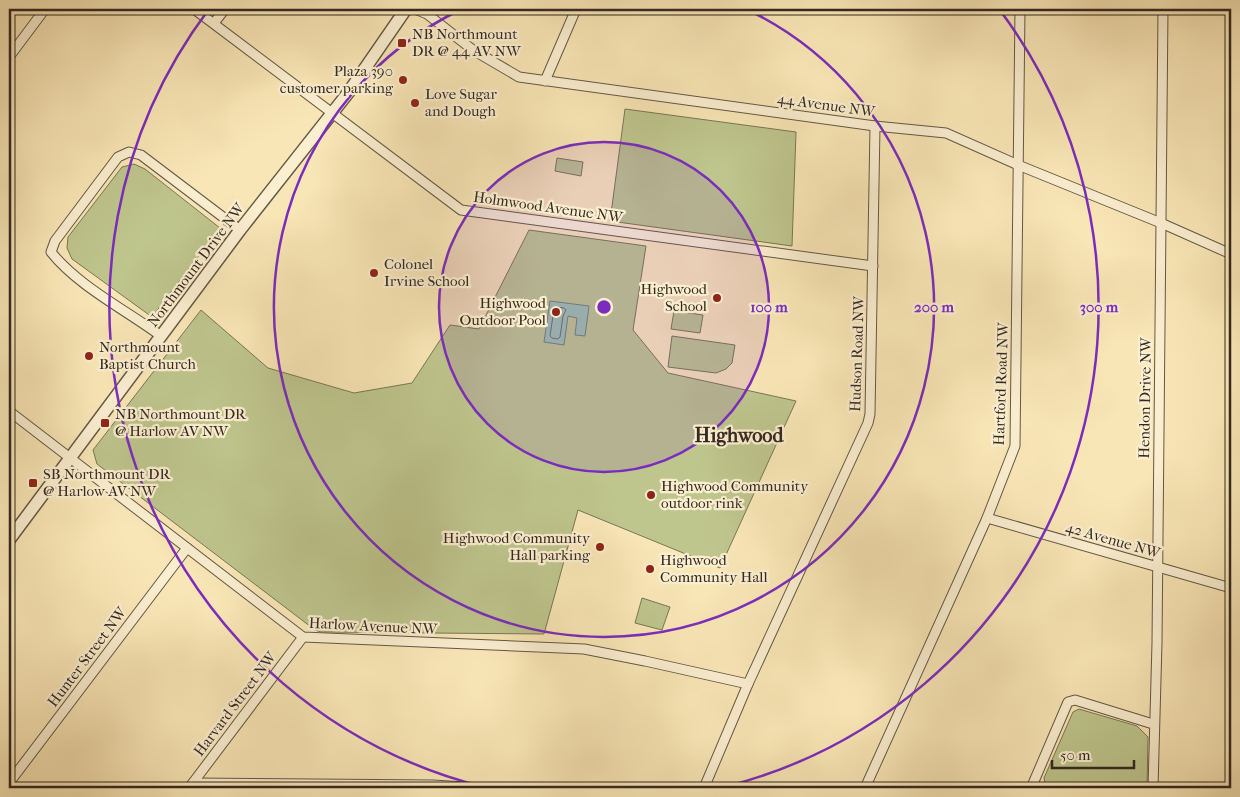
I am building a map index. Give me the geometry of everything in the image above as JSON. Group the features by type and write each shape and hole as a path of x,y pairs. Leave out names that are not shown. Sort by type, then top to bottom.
{"street":[{"path":"9,57 45,9"},
{"name":"Holmwood Avenue NW","path":"194,9 461,210 873,266"},
{"path":"214,23 225,9"},
{"name":"Northmount Drive NW","path":"9,540 240,230 332,113 406,9"},
{"name":"44 Avenue NW","path":"415,9 427,14 473,50 519,77 875,126 946,133 1231,254"},
{"path":"545,81 576,9"},
{"name":"Hartford Road NW","path":"865,788 986,518 1015,446 1020,9"},
{"name":"Hendon Drive NW","path":"1153,788 1164,9"},
{"name":"Hudson Road NW","path":"704,788 748,684 868,423 870,414 875,126"},
{"path":"161,336 100,295 59,262 51,252 55,240 118,157 129,152 141,155 240,230"},
{"name":"Harlow Avenue NW","path":"9,411 303,637 584,649 748,684"},
{"name":"42 Avenue NW","path":"986,518 1231,588"},
{"name":"Hunter Street NW","path":"9,783 187,548"},
{"name":"Harvard Street NW","path":"191,786 303,637"},
{"path":"1033,788 1032,786 1068,702 1075,700 1154,724"},
{"path":"191,786 433,785 480,788"}],"green space":[{"path":"625,109 796,132 792,246 610,221"},
{"path":"557,158 583,162 581,176 555,171"},
{"path":"134,164 145,169 220,228 152,317 72,259 67,248 68,237 122,167"},
{"path":"529,230 646,246 633,330 668,373 796,401 720,568 578,510 544,634 321,632 315,630 97,464 93,450 201,310 268,368 354,393 412,383 450,325 479,329"},
{"path":"674,311 703,315 700,333 671,329"},
{"path":"672,336 735,345 732,363 726,369 716,373 668,367"},
{"path":"642,598 670,607 662,630 635,623"},
{"path":"1079,709 1137,726 1148,737 1147,788 1046,788 1044,778 1073,712"}],"water":[{"path":"550,301 589,306 585,336 575,335 577,318 568,316 564,345 544,342"}],"place":[{"name":"NB Northmount DR @ 44 AV NW","path":"402,43"},
{"name":"Plaza 390 customer parking","path":"403,80"},
{"name":"Love Sugar and Dough","path":"415,103"},
{"name":"Colonel Irvine School","path":"374,273"},
{"name":"Highwood School","path":"717,298"},
{"name":"Highwood Outdoor Pool","path":"556,312"},
{"name":"Northmount Baptist Church","path":"89,356"},
{"name":"NB Northmount DR @ Harlow AV NW","path":"105,423"},
{"name":"SB Northmount DR @ Harlow AV NW","path":"33,483"},
{"name":"Highwood Community outdoor rink","path":"651,495"},
{"name":"Highwood Community Hall parking","path":"600,547"},
{"name":"Highwood Community Hall","path":"650,569"}],"district":[{"name":"Highwood","path":"739,435"}]}
